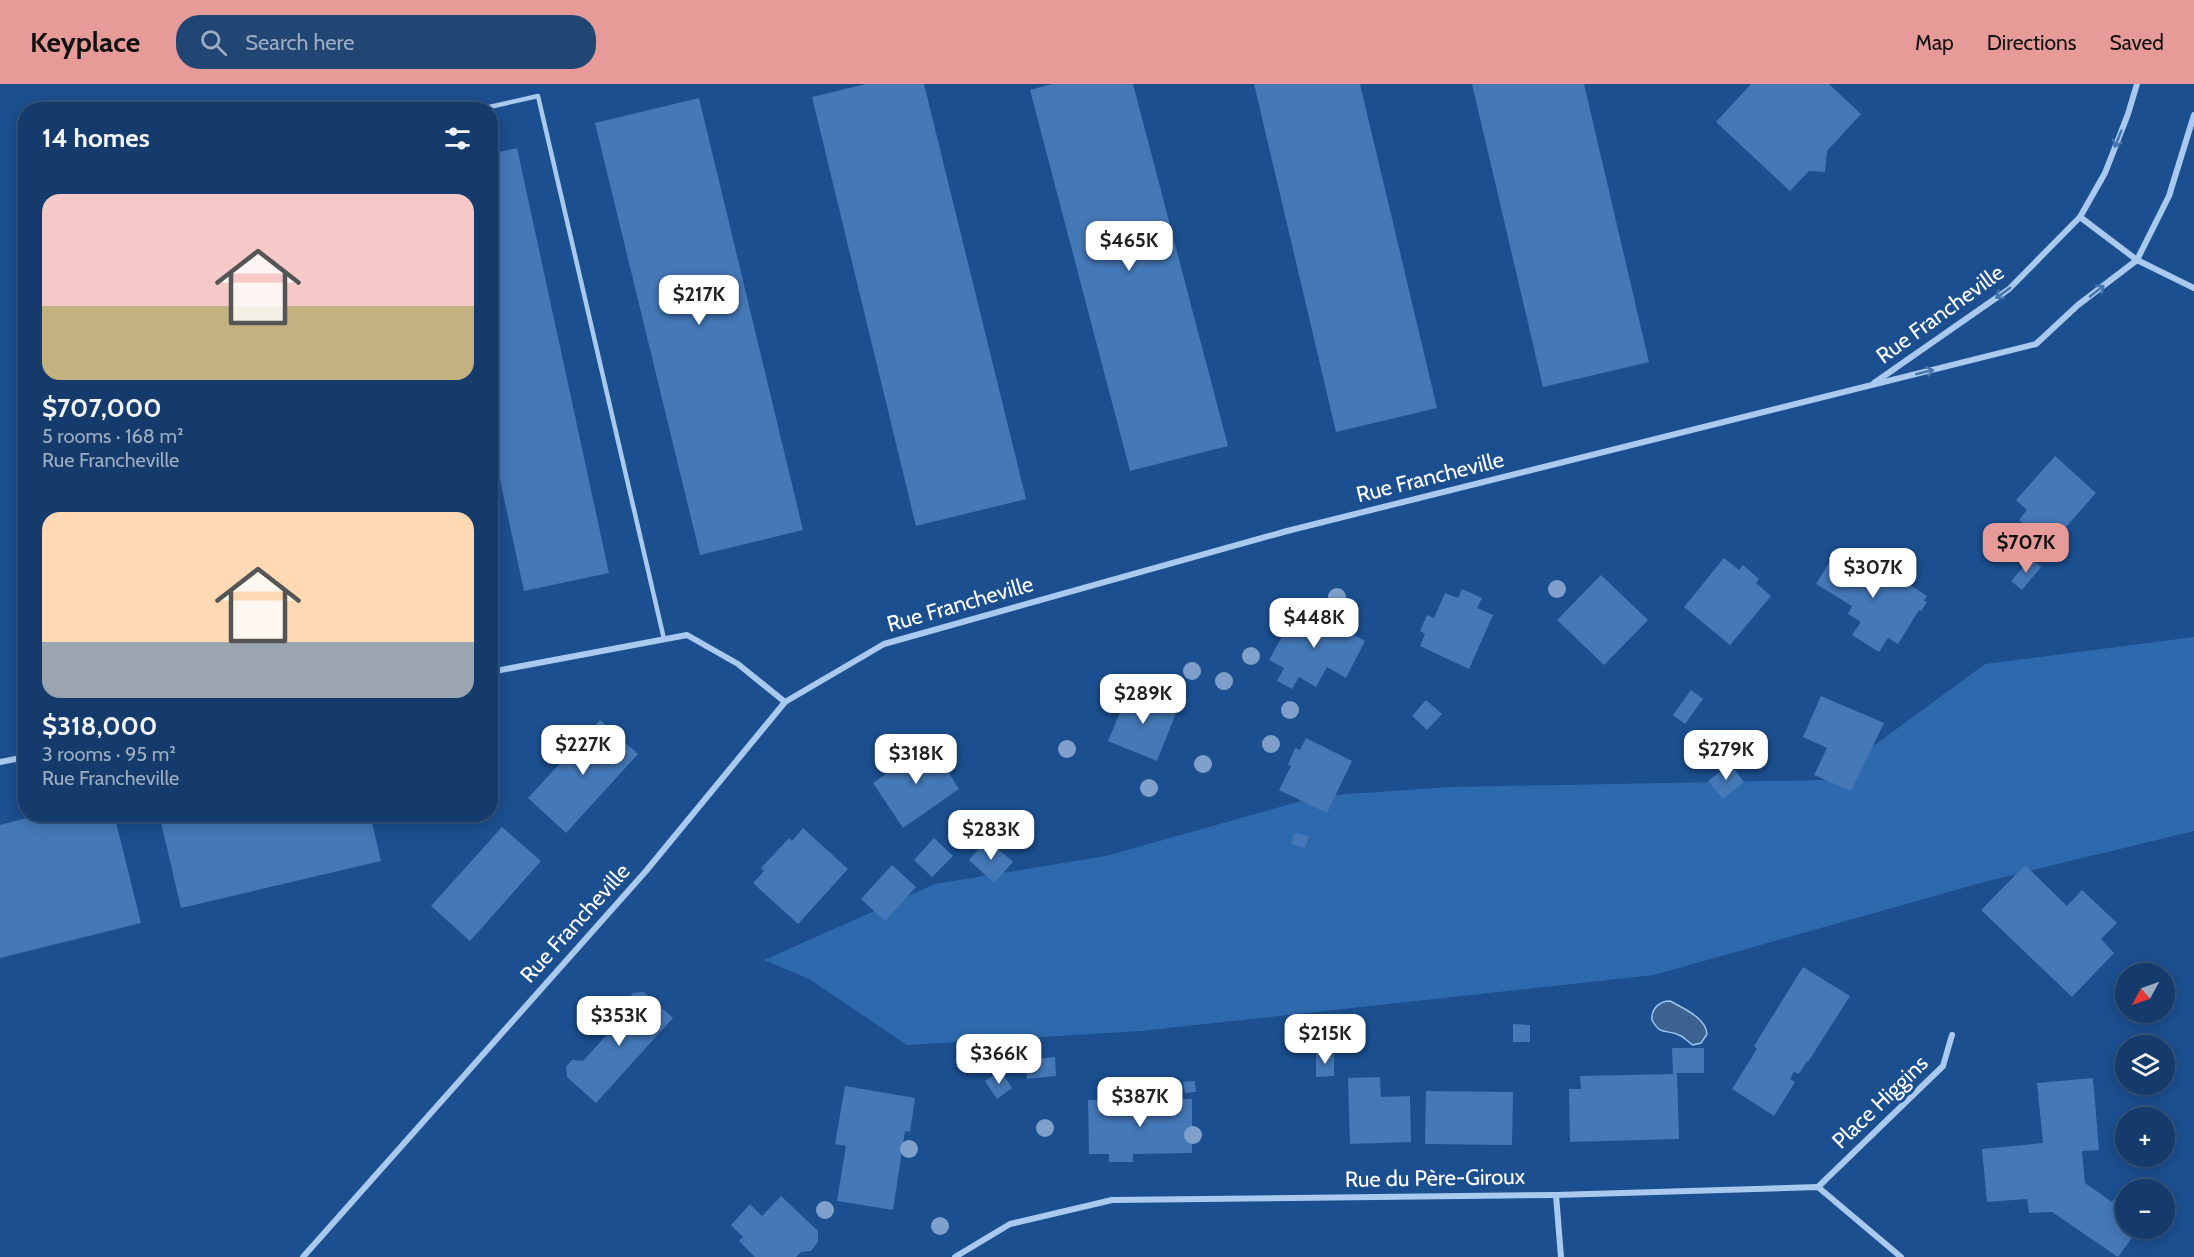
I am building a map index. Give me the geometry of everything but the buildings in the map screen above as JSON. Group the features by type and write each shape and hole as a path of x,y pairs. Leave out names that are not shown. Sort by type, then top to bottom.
{"street":[{"name":"Rue Francheville","path":"1869,387 2009,289 2080,217 2104,173 2128,114 2137,84"},
{"name":"Rue Francheville","path":"303,1257 645,871 785,702 884,644 1287,531 2036,344 2078,305 2137,260 2169,196 2194,115"},
{"path":"2080,217 2137,260 2194,288"},
{"path":"498,670 687,635 738,664 785,702"},
{"path":"0,762 18,759"},
{"name":"Place Higgins","path":"1818,1187 1943,1066 1952,1035"},
{"path":"1818,1187 1901,1257"},
{"name":"Rue du Père-Giroux","path":"955,1257 1011,1224 1112,1200 1556,1195 1818,1187"},
{"path":"1556,1195 1561,1257"}],"lane":[{"path":"498,105 538,96 664,639"}],"shaded area":[{"path":"2194,637 2194,831 1988,881 1654,975 1141,1031 907,1045 809,979 764,960 935,884 1106,856 1319,796 1450,787 1827,780 1985,664"},
{"path":"1670,1001 1693,1014 1703,1023 1707,1034 1701,1043 1693,1045 1681,1036 1658,1029 1655,1025 1652,1020 1654,1009 1662,1002"}]}
